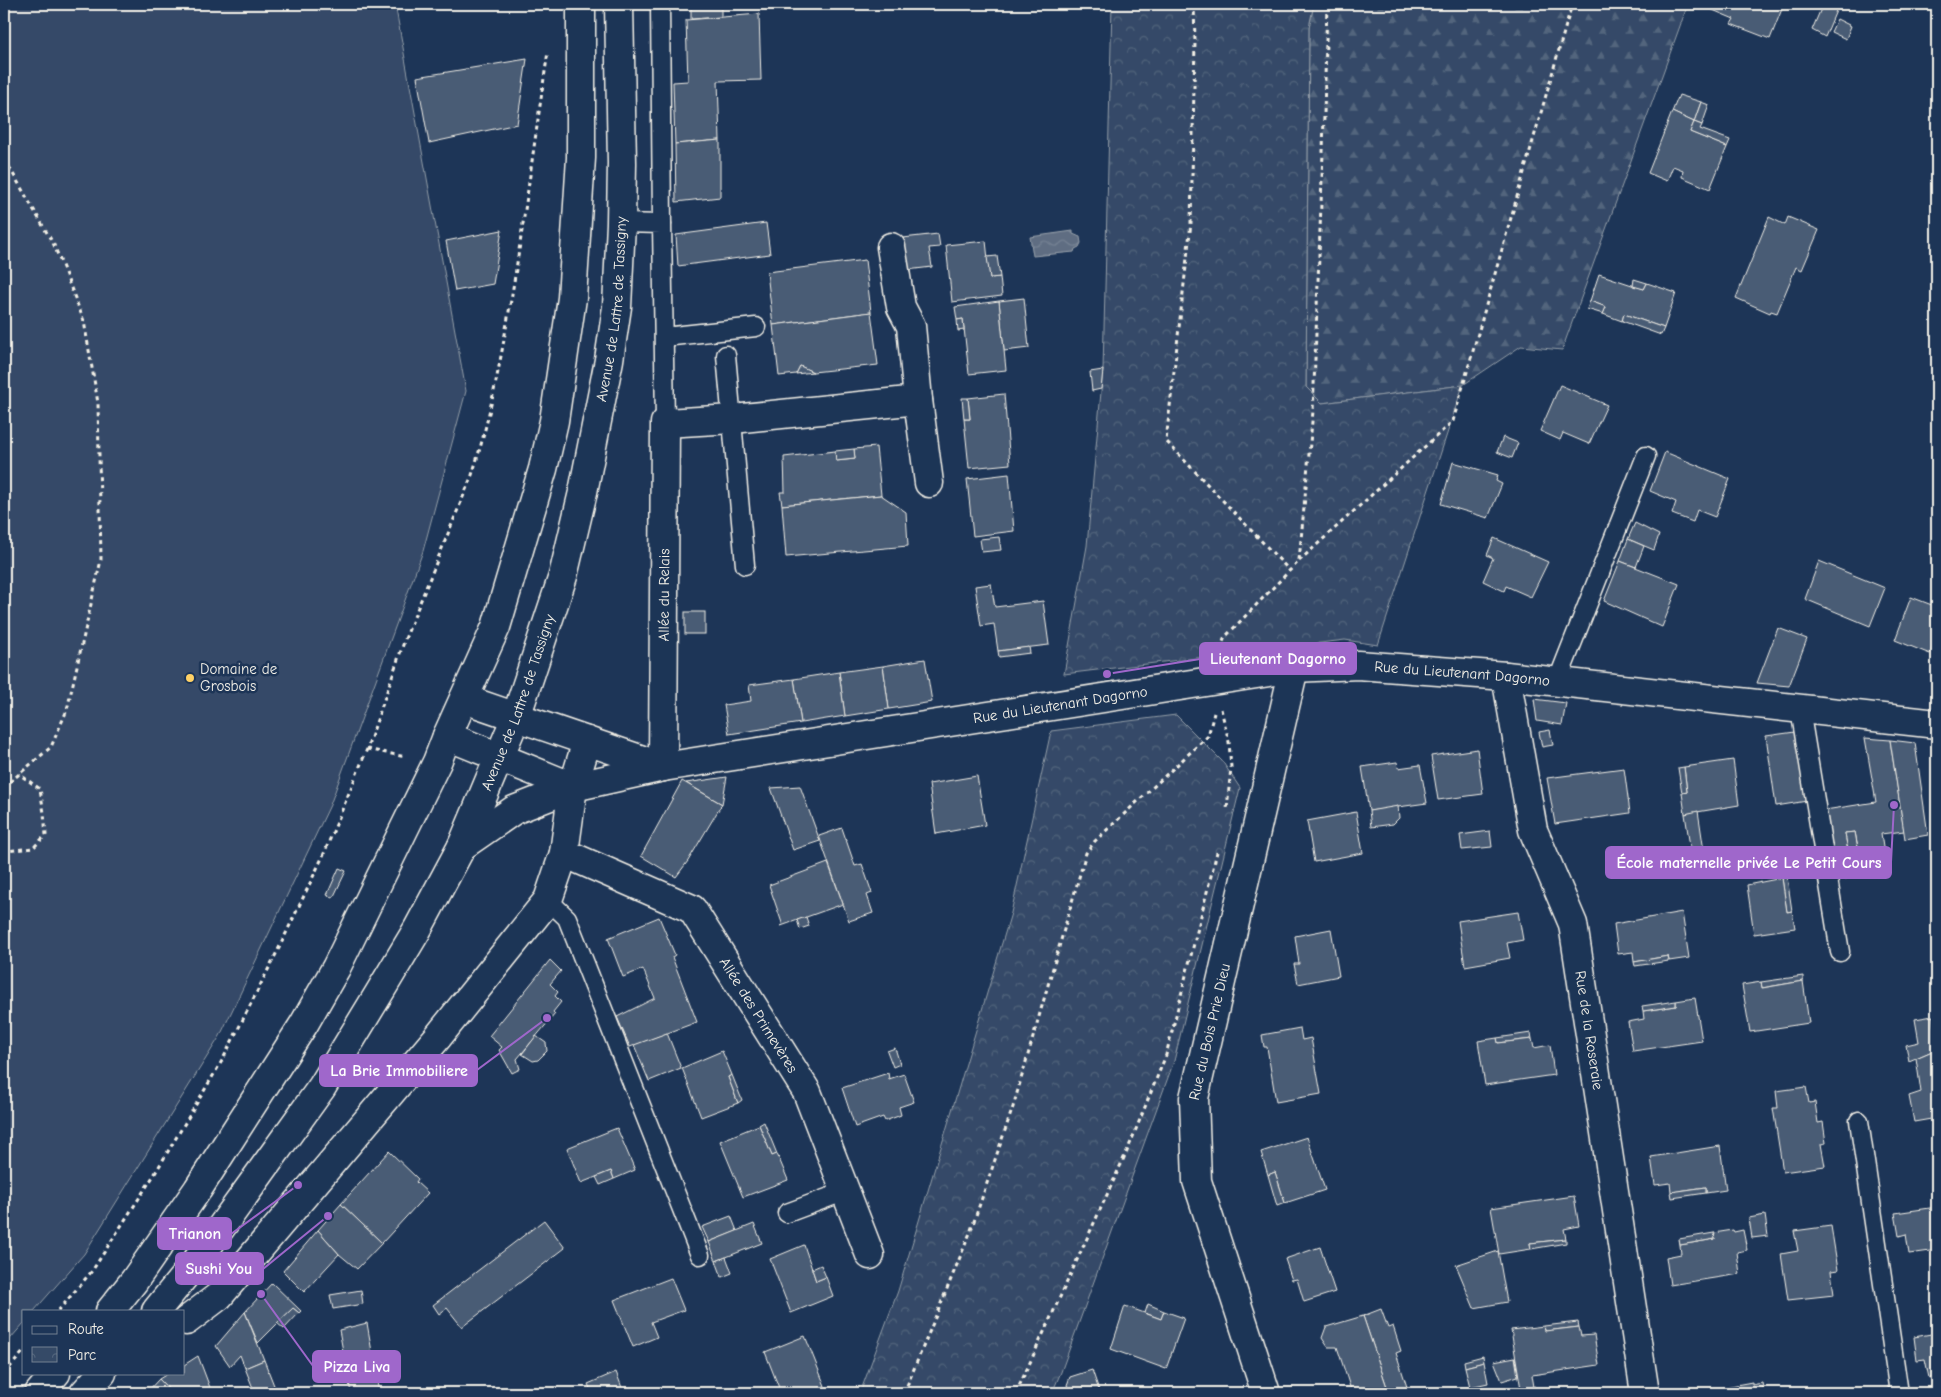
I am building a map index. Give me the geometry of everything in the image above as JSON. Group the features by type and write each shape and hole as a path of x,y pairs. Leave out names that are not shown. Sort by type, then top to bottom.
{"street":[{"path":"111,1310 139,1274 193,1196 304,1024 336,968 437,762 496,627 543,469 564,365 573,280 581,158 581,4"},
{"name":"Avenue de Lattre de Tassigny","path":"157,1310 199,1258 322,1087 417,930 462,846 516,717 563,576 597,428 617,307 622,163 619,4"},
{"path":"891,247 901,307 911,326 929,483"},
{"path":"665,423 733,419 918,400"},
{"name":"Allée du Relais","path":"663,767 665,423"},
{"name":"Rue du Lieutenant Dagorno","path":"462,846 514,810 573,787 663,767 1294,668 1358,665 1506,676 1937,724"},
{"name":"Rue du Bois Prie Dieu","path":"1266,1393 1197,1181 1194,1098 1294,668"},
{"name":"Rue de la Roseraie","path":"1506,676 1533,830 1573,924 1645,1393"},
{"path":"464,698 663,767"},
{"path":"447,736 573,787"},
{"path":"186,1321 219,1296 437,1038 548,900 564,853 573,787 587,741"},
{"name":"Allée des Primevères","path":"564,853 692,909 807,1092 870,1255"},
{"path":"39,1393 55,1374"}],"lane":[{"name":"Allée du Relais","path":"660,4 665,423"},
{"path":"621,222 662,224"},
{"path":"664,338 756,327"},
{"path":"726,355 745,565"},
{"path":"1556,682 1646,456"},
{"path":"1800,709 1840,952"},
{"path":"548,900 567,918 700,1255"},
{"path":"1859,1121 1899,1393"},
{"path":"787,1213 846,1191"}],"path":[{"path":"1194,4 1195,42 1191,223 1166,441 1290,571"},
{"path":"1299,561 1313,411 1324,152 1327,4"},
{"path":"1218,653 1225,637 1299,561 1453,421 1572,4"},
{"path":"59,1310 92,1271 154,1175 223,1059 323,856 367,749 405,639 472,475 481,447 500,361 516,272 549,44"},
{"path":"4,161 54,245 84,321 98,403 102,560 67,710 51,747 4,787"},
{"path":"904,1393 970,1233 1007,1125 1086,853 1095,841 1208,736 1218,705 1228,742 1231,767 1227,812"},
{"path":"4,849 6,851 33,848 46,835 40,789 19,774"},
{"path":"1016,1393 1128,1149 1166,1055 1217,850"},
{"path":"4,1374 22,1353"}],"green space":[{"name":"Domaine de Grosbois","path":"4,4 395,4 466,391 423,551 330,805 220,1036 84,1254 35,1310 22,1310 22,1325 4,1346"},
{"path":"1112,4 1314,4 1309,27 1306,387 1322,403 1463,385 1378,645 1345,640 1064,674 1087,546 1103,370"},
{"path":"1314,4 1688,4 1562,350 1521,346 1463,385 1322,403 1306,387 1309,27"},
{"path":"1176,715 1222,761 1240,788 1174,1061 1052,1393 860,1393 898,1291 1011,913 1051,731"}],"water":[{"path":"1073,231 1073,234 1080,237 1081,243 1074,252 1033,256 1030,237"}],"building":[{"path":"691,4 721,4 721,17 691,19"},
{"path":"1709,4 1784,4 1770,39 1731,24 1734,19 1708,8"},
{"path":"1823,4 1838,6 1825,37 1812,30"},
{"path":"759,14 761,80 718,81 720,140 675,144 673,82 688,81 686,20"},
{"path":"1837,19 1851,26 1846,39 1831,32"},
{"path":"527,59 517,124 429,143 417,77"},
{"path":"1679,95 1701,102 1694,122 1672,112"},
{"path":"1701,102 1709,105 1702,125 1694,122"},
{"path":"1672,112 1694,122 1690,132 1727,147 1710,189 1682,177 1683,170 1673,166 1667,181 1648,173"},
{"path":"1694,122 1702,125 1700,129 1730,140 1727,147 1690,132"},
{"path":"720,140 720,197 676,202 675,144"},
{"path":"1769,217 1785,225 1788,217 1819,230 1802,270 1796,267 1777,313 1771,311 1770,313 1736,298"},
{"path":"766,223 770,254 678,266 676,235"},
{"path":"502,230 493,284 455,291 446,241"},
{"path":"938,234 940,247 929,248 932,267 907,270 903,238"},
{"path":"986,241 990,278 1000,277 1002,296 952,302 946,245"},
{"path":"997,256 1000,277 990,278 987,257"},
{"path":"865,260 871,312 773,325 767,272"},
{"path":"1599,274 1644,289 1647,283 1676,293 1664,328 1624,314 1622,321 1603,314 1606,307 1590,301"},
{"path":"1634,279 1647,283 1644,289 1633,286"},
{"path":"1024,298 1029,348 1004,351 999,301"},
{"path":"999,301 1006,370 969,374 963,319 957,320 955,307"},
{"path":"1590,301 1606,307 1603,314 1587,309"},
{"path":"871,312 878,365 813,372 800,366 796,374 779,376 773,325"},
{"path":"1624,314 1664,328 1661,335 1622,321"},
{"path":"963,319 964,330 958,331 957,320"},
{"path":"800,366 813,372 796,374"},
{"path":"1103,370 1101,389 1092,391 1090,372"},
{"path":"1560,385 1607,405 1589,444 1563,433 1560,440 1540,431"},
{"path":"1004,394 1010,464 969,468 964,419 970,419 968,398"},
{"path":"962,398 968,398 970,419 964,419"},
{"path":"1503,437 1518,443 1512,458 1497,452"},
{"path":"876,447 881,495 782,505 780,492 785,492 784,457 835,451 836,461 855,459 854,449"},
{"path":"854,449 855,459 836,461 835,451"},
{"path":"1665,452 1730,479 1715,517 1697,510 1693,522 1672,514 1676,502 1650,491"},
{"path":"1453,462 1498,475 1496,481 1502,484 1488,518 1441,504"},
{"path":"1009,474 1014,531 973,536 967,479"},
{"path":"881,495 906,512 908,546 786,557 782,505"},
{"path":"1635,523 1659,535 1654,550 1628,539"},
{"path":"999,537 1001,550 982,552 980,539"},
{"path":"1494,538 1548,562 1531,597 1506,586 1504,591 1483,581 1493,558 1487,555"},
{"path":"1628,539 1644,546 1636,567 1620,561"},
{"path":"1620,561 1679,584 1662,627 1604,601"},
{"path":"1819,561 1885,588 1870,626 1805,599"},
{"path":"991,584 995,607 1043,601 1049,645 998,651 994,624 981,626 975,586"},
{"path":"1911,597 1937,607 1937,635 1930,654 1895,640"},
{"path":"685,612 705,612 705,634 685,634"},
{"path":"1778,628 1807,639 1789,686 1757,683"},
{"path":"1029,647 1030,653 999,657 998,651"},
{"path":"925,659 932,702 889,709 883,666"},
{"path":"883,666 889,709 845,716 839,672"},
{"path":"839,672 845,716 801,723 794,679"},
{"path":"794,679 801,723 729,734 724,705 751,701 749,685"},
{"path":"1534,699 1566,703 1562,725 1537,721"},
{"path":"1550,730 1553,745 1542,747 1539,732"},
{"path":"1795,732 1807,801 1776,806 1766,736"},
{"path":"1865,738 1890,740 1904,831 1881,834 1884,854 1860,857 1855,832 1845,833 1852,878 1835,880 1825,810 1876,802"},
{"path":"1890,740 1915,743 1928,835 1905,839"},
{"path":"1477,749 1483,794 1438,800 1431,756"},
{"path":"1733,760 1739,805 1685,814 1682,793 1687,792 1684,767"},
{"path":"1397,762 1398,768 1420,765 1427,803 1369,811 1362,767"},
{"path":"1684,767 1687,792 1682,793 1678,768"},
{"path":"1624,768 1630,813 1555,824 1547,778"},
{"path":"977,776 985,825 936,834 929,784"},
{"path":"727,777 722,804 686,783"},
{"path":"682,781 722,804 688,861 676,877 641,856"},
{"path":"800,786 820,841 793,850 771,788"},
{"path":"1398,806 1399,818 1393,824 1371,827 1369,811"},
{"path":"1698,811 1704,851 1691,853 1685,814"},
{"path":"1356,812 1363,853 1314,862 1307,821"},
{"path":"842,828 855,866 862,864 872,893 867,895 873,913 849,921 819,836"},
{"path":"1490,831 1492,847 1462,850 1460,835"},
{"path":"1855,832 1861,866 1851,868 1845,833"},
{"path":"828,863 843,904 781,926 782,923 769,885"},
{"path":"339,868 346,871 333,898 327,895"},
{"path":"1787,877 1792,911 1787,912 1782,878"},
{"path":"1782,878 1787,912 1792,911 1795,928 1754,934 1747,885"},
{"path":"1518,912 1523,940 1507,943 1510,958 1465,966 1458,921"},
{"path":"1682,912 1689,958 1669,961 1668,956 1634,962 1633,952 1618,954 1614,924"},
{"path":"659,917 675,955 672,957 697,1022 630,1047 617,1017 655,998 643,969 623,977 608,938"},
{"path":"806,917 809,926 800,929 797,920"},
{"path":"1331,929 1339,976 1298,984 1294,964 1299,964 1295,936"},
{"path":"1668,956 1669,961 1635,966 1634,962"},
{"path":"550,960 561,971 550,984 558,992 555,996 561,1002 553,1012 555,1014 517,1059 520,1069 512,1073 499,1050 502,1047 489,1036"},
{"path":"1803,976 1803,981 1762,988 1761,982"},
{"path":"1803,981 1809,1023 1750,1032 1742,985 1761,982 1762,988"},
{"path":"1695,998 1702,1041 1633,1051 1628,1022 1644,1019 1643,1011 1676,1006 1676,1001"},
{"path":"1676,1001 1676,1006 1643,1011 1642,1006"},
{"path":"1933,1016 1937,1049 1909,1061 1906,1045 1919,1042 1915,1019"},
{"path":"1300,1028 1302,1040 1311,1038 1321,1094 1276,1102 1267,1047 1264,1047 1262,1035"},
{"path":"667,1033 681,1068 649,1081 634,1045"},
{"path":"1531,1033 1532,1039 1498,1043 1497,1038"},
{"path":"536,1036 546,1043 547,1051 538,1060 533,1061 522,1054"},
{"path":"1497,1038 1498,1043 1532,1039 1534,1048 1550,1045 1554,1075 1485,1085 1478,1041"},
{"path":"895,1048 900,1064 893,1067 887,1051"},
{"path":"1937,1049 1937,1118 1914,1122 1909,1096 1921,1092 1916,1058"},
{"path":"722,1051 732,1075 728,1077 738,1103 701,1117 682,1068"},
{"path":"888,1073 889,1079 904,1074 914,1102 899,1107 901,1115 885,1121 883,1117 855,1127 842,1088"},
{"path":"732,1075 742,1100 738,1103 728,1077"},
{"path":"1806,1087 1809,1103 1815,1102 1818,1123 1823,1122 1826,1143 1821,1144 1825,1166 1783,1172 1773,1108 1778,1108 1776,1091"},
{"path":"764,1122 777,1154 772,1156 759,1125"},
{"path":"759,1125 772,1156 777,1154 788,1180 743,1197 720,1141"},
{"path":"617,1128 635,1170 614,1179 611,1171 581,1183 567,1148"},
{"path":"1307,1137 1325,1190 1285,1203 1275,1172 1268,1175 1261,1152"},
{"path":"1720,1146 1726,1190 1706,1193 1706,1187 1671,1192 1670,1183 1655,1185 1651,1157"},
{"path":"389,1151 418,1179 416,1182 428,1193 382,1243 341,1204"},
{"path":"611,1171 614,1179 600,1185 596,1177"},
{"path":"1275,1172 1285,1203 1277,1206 1268,1175"},
{"path":"1706,1187 1706,1193 1672,1198 1671,1192"},
{"path":"1574,1196 1579,1226 1564,1229 1566,1239 1530,1243 1531,1249 1499,1254 1491,1208"},
{"path":"341,1204 382,1243 357,1269 339,1254 318,1230"},
{"path":"1937,1207 1937,1250 1909,1254 1906,1234 1899,1236 1895,1213"},
{"path":"1765,1215 1768,1236 1752,1238 1749,1218"},
{"path":"731,1216 737,1231 709,1242 702,1227"},
{"path":"544,1220 565,1248 462,1327 447,1308 439,1314 433,1305"},
{"path":"754,1224 762,1243 716,1261 709,1242"},
{"path":"1831,1226 1838,1270 1831,1271 1834,1295 1788,1300 1781,1254 1798,1251 1794,1231"},
{"path":"318,1230 339,1254 304,1292 283,1271"},
{"path":"1733,1230 1734,1232 1743,1230 1747,1250 1737,1252 1740,1274 1670,1285 1666,1257 1681,1254 1680,1245 1715,1239 1714,1233"},
{"path":"1714,1233 1715,1239 1680,1245 1679,1239"},
{"path":"1566,1239 1566,1243 1531,1249 1530,1243"},
{"path":"804,1245 816,1281 826,1277 833,1296 791,1313 770,1259"},
{"path":"1320,1247 1335,1292 1304,1302 1297,1279 1292,1280 1285,1259"},
{"path":"1498,1251 1507,1302 1474,1308 1456,1265"},
{"path":"726,1257 732,1273 722,1277 716,1261"},
{"path":"821,1265 826,1277 816,1281 812,1269"},
{"path":"671,1278 684,1310 651,1322 657,1337 633,1347 614,1300"},
{"path":"272,1283 301,1311 299,1313 293,1308 258,1343 245,1312"},
{"path":"361,1290 363,1304 333,1309 330,1295"},
{"path":"1148,1304 1164,1311 1161,1319 1145,1313"},
{"path":"1125,1306 1161,1319 1164,1311 1184,1318 1166,1369 1111,1349"},
{"path":"293,1308 299,1313 284,1329 277,1323"},
{"path":"1381,1309 1388,1328 1393,1326 1401,1351 1396,1353 1407,1387 1389,1393 1363,1316"},
{"path":"245,1312 264,1360 245,1368 240,1355 230,1366 216,1346"},
{"path":"1363,1316 1389,1393 1352,1393 1337,1347 1328,1347 1322,1338 1326,1327"},
{"path":"1578,1322 1579,1327 1545,1331 1544,1326"},
{"path":"367,1323 379,1393 351,1393 339,1330"},
{"path":"1544,1326 1545,1331 1579,1327 1581,1336 1594,1335 1599,1365 1532,1375 1534,1387 1521,1389 1511,1330"},
{"path":"1937,1333 1937,1377 1929,1378 1925,1359 1917,1360 1914,1337"},
{"path":"805,1336 825,1386 804,1393 781,1393 765,1352"},
{"path":"198,1356 212,1393 172,1393 159,1379 167,1374 185,1374 185,1364"},
{"path":"1483,1356 1484,1362 1465,1367 1464,1361"},
{"path":"1515,1357 1518,1376 1502,1381 1494,1361"},
{"path":"264,1360 277,1393 251,1393 250,1390 253,1388 245,1368"},
{"path":"1484,1362 1488,1383 1470,1387 1465,1367"},
{"path":"1092,1370 1100,1393 1070,1393 1067,1385 1070,1377"},
{"path":"616,1372 624,1393 592,1393 588,1384"},
{"path":"159,1379 172,1393 146,1393"},
{"path":"1752,1382 1752,1385 1762,1383 1764,1393 1693,1393"},
{"path":"1407,1387 1409,1392 1389,1393"}],"place":[{"name":"Lieutenant Dagorno","path":"1107,674"},
{"name":"Domaine de Grosbois","path":"190,678"},
{"name":"École maternelle privée Le Petit Cours","path":"1894,805"},
{"name":"La Brie Immobiliere","path":"547,1018"},
{"name":"Trianon","path":"298,1185"},
{"name":"Sushi You","path":"328,1216"},
{"name":"Pizza Liva","path":"261,1294"}]}
